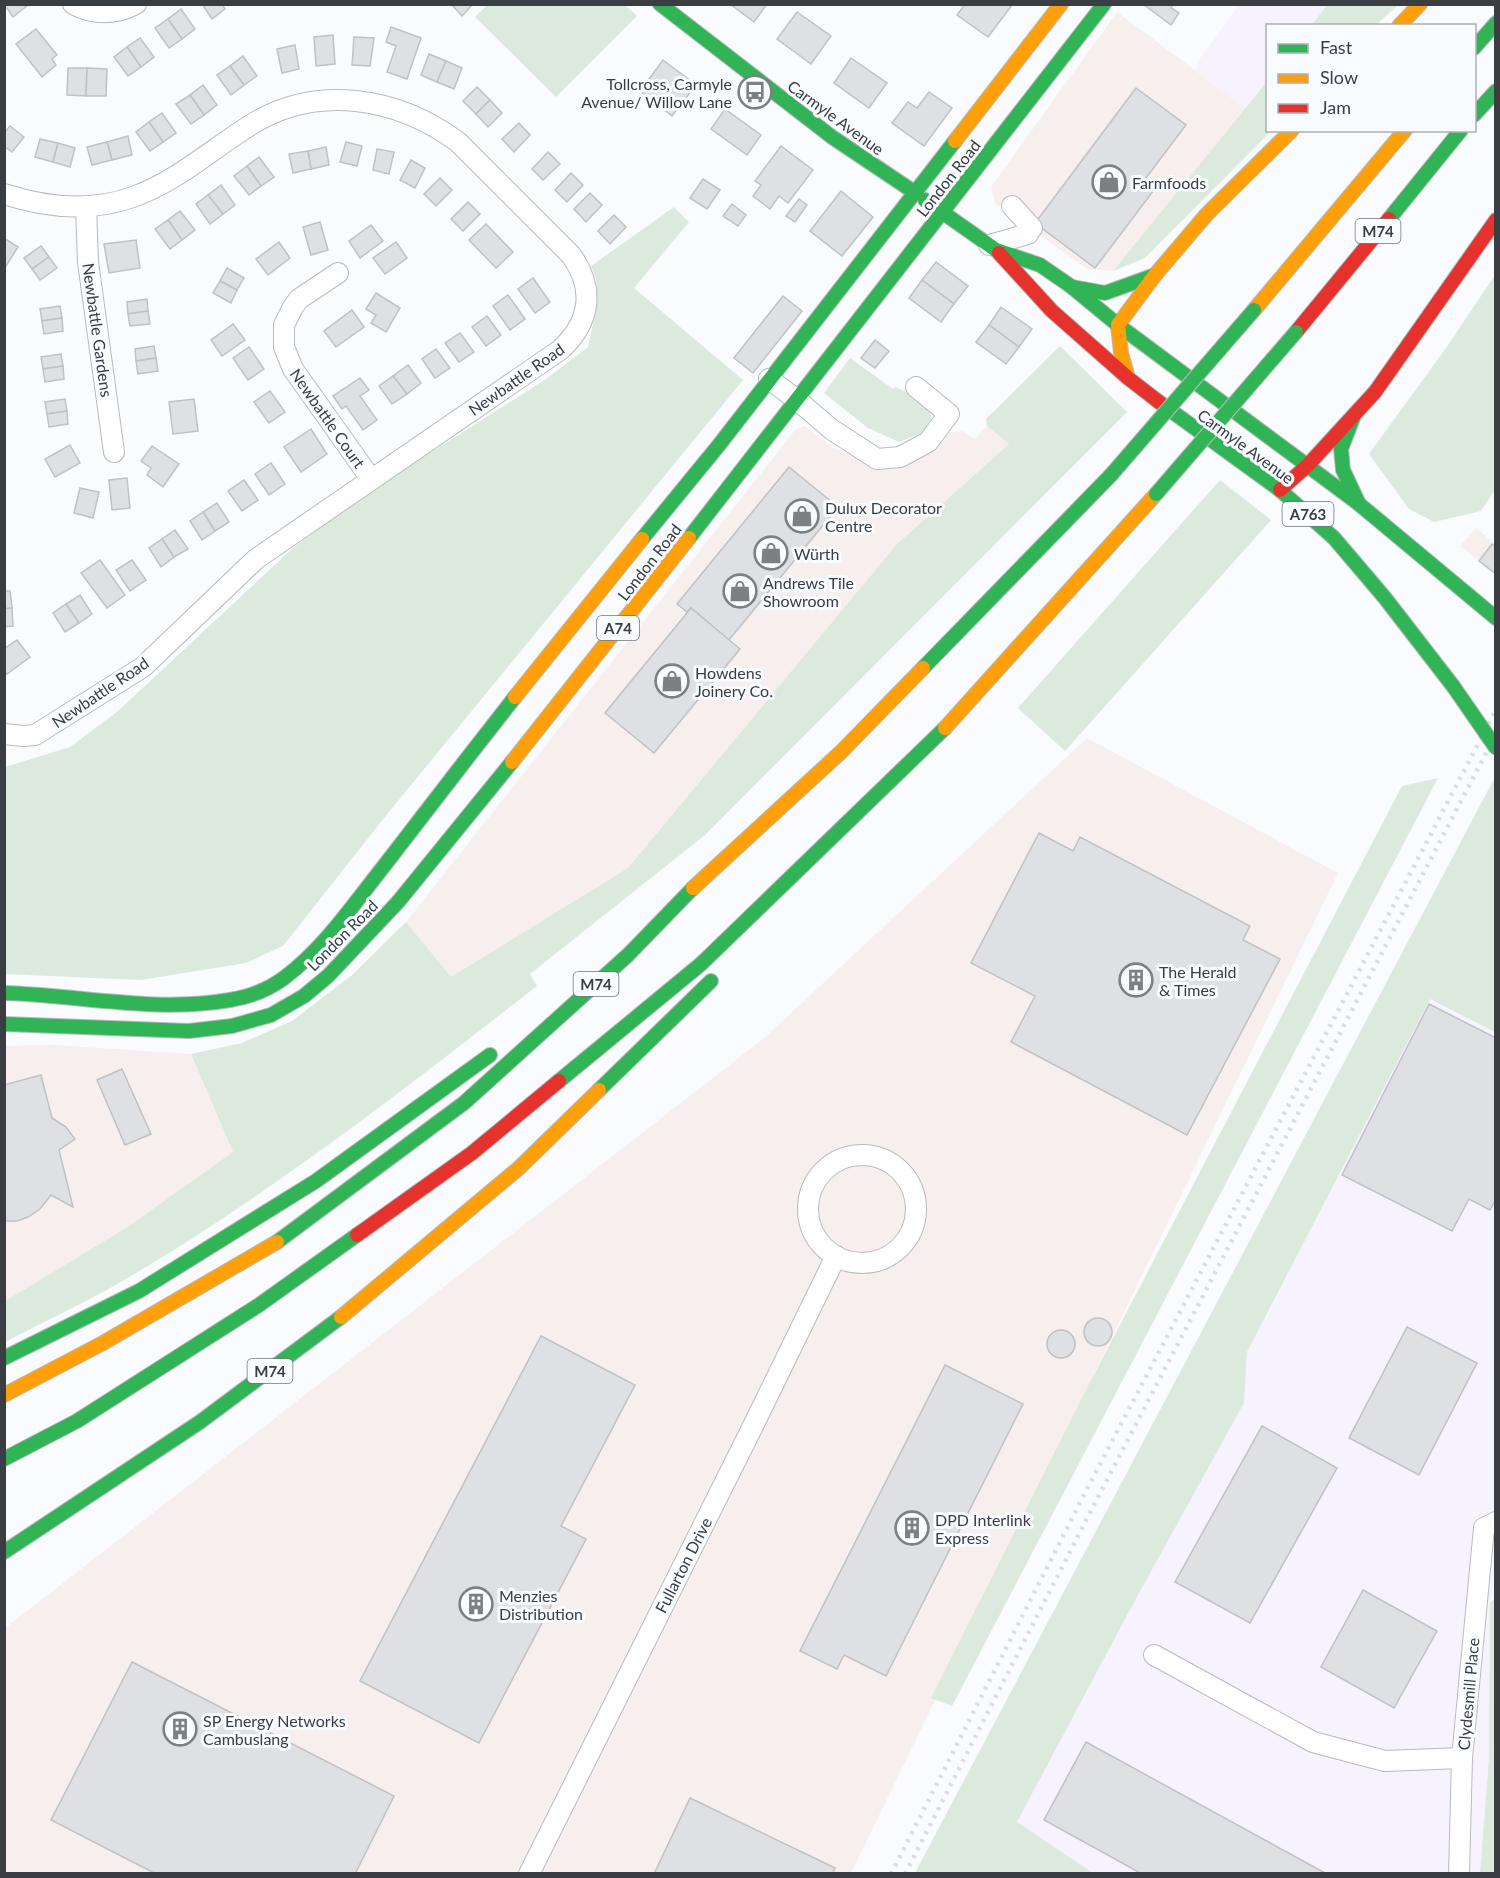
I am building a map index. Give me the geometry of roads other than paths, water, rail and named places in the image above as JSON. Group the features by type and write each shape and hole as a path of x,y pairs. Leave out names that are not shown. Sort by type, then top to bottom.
{"main road":[{"name":"London Road","path":"4,993 174,1005 221,1003 265,990 294,970 333,931 552,649 719,445 1061,4"},
{"name":"London Road","path":"4,1024 189,1031 232,1026 271,1015 304,996 328,976 398,902 579,679 1104,4"},
{"path":"1401,24 1420,4"},
{"name":"Carmyle Avenue","path":"666,6 832,137 992,248 1052,312 1128,378 1280,490 1334,538 1453,686 1496,748"},
{"path":"1476,46 1496,22"},
{"path":"1476,113 1496,91"},
{"path":"1128,378 1121,353 1118,325 1155,274 1207,214 1290,132"},
{"name":"M74","path":"4,1395 103,1343 287,1236 464,1103 628,955 708,873 841,752 1111,475 1254,310 1403,132"},
{"name":"M74","path":"775,912 1156,494 1296,332 1459,132"},
{"path":"1280,490 1308,465 1376,392 1496,220"},
{"name":"Carmyle Avenue","path":"992,248 1040,266 1072,287 1118,325 1359,504 1494,616"},
{"path":"1072,287 1105,293 1137,283 1155,274"},
{"name":"A763","path":"1353,418 1341,448 1343,470 1359,504"},
{"name":"M74","path":"4,1459 77,1421 260,1305 472,1153 701,964 934,740"},
{"name":"M74","path":"524,1030 628,955"},
{"name":"M74","path":"4,1552 200,1422 338,1320 519,1168 720,972"},
{"path":"4,1358 139,1291 307,1187 505,1044"}],"street":[{"path":"73,4 93,12 105,13 117,12 136,4"},
{"name":"Newbattle Road","path":"4,194 45,205 86,207 110,204 154,188 185,172 250,125 287,109 306,104 346,100 386,106 424,120 458,142 571,255 583,274 587,296 586,308 577,331 560,350 256,559 143,667 34,735 4,734"},
{"path":"992,248 1030,231 1012,206"},
{"name":"Newbattle Gardens","path":"86,207 88,262 114,452"},
{"name":"Newbattle Court","path":"338,273 300,299 293,307 284,325 284,347 293,369 371,479"},
{"path":"770,379 831,429 878,459 900,457 928,442 949,414 916,387"},
{"path":"852,1155 882,1158 896,1166 906,1176 914,1190 915,1220 910,1235 899,1248 885,1258 869,1263 852,1262 836,1256 822,1246 813,1232 808,1216 809,1199 814,1183 824,1170 838,1160 852,1155"},
{"name":"Fullarton Drive","path":"529,1874 836,1256"},
{"name":"Clydesmill Place","path":"1459,1874 1462,1758 1484,1528 1496,1522"},
{"path":"1154,1655 1313,1742 1385,1761 1462,1758"}],"railway":[{"path":"891,1874 1088,1487 1496,710"},
{"path":"905,1874 1098,1497 1496,734"}],"place":[{"name":"Tollcross, Carmyle Avenue/ Willow Lane","path":"755,92"},
{"name":"Farmfoods","path":"1109,182"},
{"name":"Dulux Decorator Centre","path":"802,516"},
{"name":"Würth","path":"771,553"},
{"name":"Andrews Tile Showroom","path":"740,591"},
{"name":"Howdens Joinery Co.","path":"672,681"},
{"name":"The Herald & Times","path":"1136,980"},
{"name":"DPD Interlink Express","path":"912,1528"},
{"name":"Menzies Distribution","path":"476,1604"},
{"name":"SP Energy Networks Cambuslang","path":"180,1729"}]}
